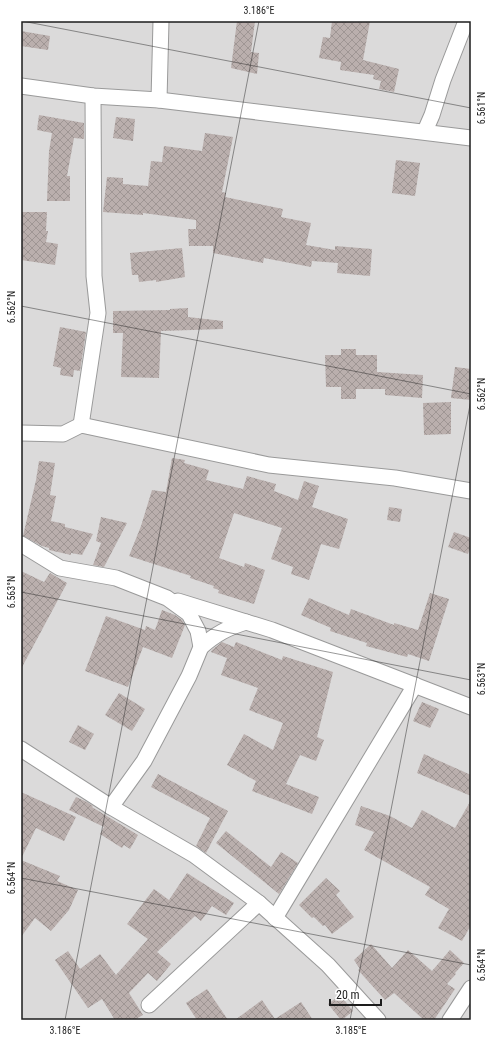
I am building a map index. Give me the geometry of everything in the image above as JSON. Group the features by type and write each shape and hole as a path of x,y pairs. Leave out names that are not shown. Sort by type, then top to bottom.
{"street":[{"path":"159,100 161,21"},
{"path":"426,131 443,80 466,21"},
{"path":"21,86 93,96 159,100 426,131 471,138"},
{"path":"81,425 98,313 94,276 93,96"},
{"path":"21,434 63,434 81,425 269,465 395,478 471,491"},
{"path":"21,544 60,568 116,578 167,598 272,630 471,707"},
{"path":"167,598 189,614 198,631 201,647"},
{"path":"111,807 144,761 189,676 201,647 214,635 226,628 246,622"},
{"path":"275,918 415,685"},
{"path":"21,749 111,807 194,855 259,903 328,965 378,1020"},
{"path":"149,1005 259,903"},
{"path":"450,1020 471,988"}],"shaded area":[{"path":"21,21 471,21 471,1020 21,1020"}],"building":[{"path":"237,21 255,21 251,52 259,53 257,74 231,68"},
{"path":"332,21 370,21 363,60 399,69 394,92 379,89 381,81 373,79 374,75 340,70 341,62 319,58 323,37 330,38"},
{"path":"21,31 50,36 48,50 21,46"},
{"path":"39,115 84,123 84,139 74,138 67,176 70,176 70,201 47,201 49,151 52,133 37,130"},
{"path":"116,117 135,119 133,141 113,138"},
{"path":"205,133 233,137 222,192 226,193 225,197 283,209 281,217 311,223 306,245 335,250 335,246 372,249 370,276 337,273 338,263 312,261 311,267 264,258 263,263 213,253 213,246 189,246 188,229 196,229 196,220 143,213 143,215 103,212 107,177 123,178 123,184 148,186 151,161 162,162 164,146 202,151"},
{"path":"396,160 420,163 415,196 392,193"},
{"path":"21,212 47,212 46,231 48,231 46,242 58,244 55,265 21,260"},
{"path":"182,248 185,277 156,282 156,280 139,282 138,275 132,275 130,253"},
{"path":"188,308 188,317 223,321 223,329 161,331 159,378 121,377 123,333 113,333 113,311 170,310"},
{"path":"60,327 86,332 80,371 74,370 73,377 60,375 61,368 53,366"},
{"path":"341,349 356,349 356,355 377,355 377,372 423,375 422,398 385,395 385,389 356,389 356,399 341,399 341,387 326,387 325,355 341,355"},
{"path":"455,367 471,369 471,400 451,398"},
{"path":"451,402 451,434 424,435 423,403"},
{"path":"172,458 185,460 184,463 209,470 206,480 243,489 247,476 276,484 274,491 298,500 304,481 319,486 312,507 348,519 339,549 321,544 309,580 291,574 293,567 271,559 282,528 234,513 219,558 244,567 245,563 265,570 254,604 218,593 219,590 213,588 214,586 190,578 191,576 129,556 141,526 152,490 166,492"},
{"path":"39,461 55,463 50,495 56,496 51,521 65,524 65,527 93,534 82,555 71,553 71,555 49,550 49,548 23,536"},
{"path":"389,507 402,509 400,522 387,520"},
{"path":"101,517 127,523 104,567 93,565 101,543 96,541"},
{"path":"454,532 471,538 471,546 468,554 448,547"},
{"path":"21,571 44,582 50,573 67,583 21,669"},
{"path":"430,593 449,599 429,661 408,654 407,657 366,646 367,643 330,631 331,628 301,615 309,598 349,615 351,609 394,625 394,623 418,630"},
{"path":"162,610 175,615 182,620 185,625 172,658 143,647 128,687 85,671 106,616 145,630 146,626 155,630"},
{"path":"222,642 234,647 236,642 282,660 283,656 333,672 317,737 324,740 316,761 300,755 286,784 319,797 312,814 252,791 256,781 227,765 244,734 273,750 283,723 249,710 258,688 221,675 227,658 211,652"},
{"path":"119,693 145,709 132,731 105,715"},
{"path":"422,702 439,709 430,728 413,721"},
{"path":"78,725 94,734 85,750 69,742"},
{"path":"424,754 471,775 471,796 417,773"},
{"path":"158,774 228,811 206,853 196,846 210,818 151,787"},
{"path":"21,792 76,817 64,841 36,828 21,859"},
{"path":"76,797 87,802 93,806 92,807 138,835 130,849 124,845 122,848 100,834 104,827 69,810"},
{"path":"471,800 471,925 462,941 438,928 449,909 425,895 430,887 364,850 374,832 355,825 361,806 390,816 412,828 422,810 455,828"},
{"path":"226,831 271,867 281,852 298,863 279,894 216,843"},
{"path":"21,860 60,876 57,881 78,890 69,910 51,931 35,918 21,937"},
{"path":"187,873 234,903 226,915 212,906 201,921 195,916 157,952 171,964 157,981 148,973 129,993 143,1015 134,1020 115,1020 102,999 88,1008 55,960 68,951 80,969 100,954 116,975 148,939 127,924 154,889 169,900"},
{"path":"326,878 340,891 336,895 354,917 332,934 325,925 323,926 314,917 312,918 299,905"},
{"path":"371,944 392,968 408,950 432,971 450,950 464,963 447,984 455,989 434,1020 424,1020 394,993 385,1000 358,970 360,969 354,960"},
{"path":"207,989 228,1020 197,1020 186,1003"},
{"path":"340,995 353,1011 342,1020 328,1004"},
{"path":"262,1000 275,1019 301,1002 313,1020 235,1020"}]}
